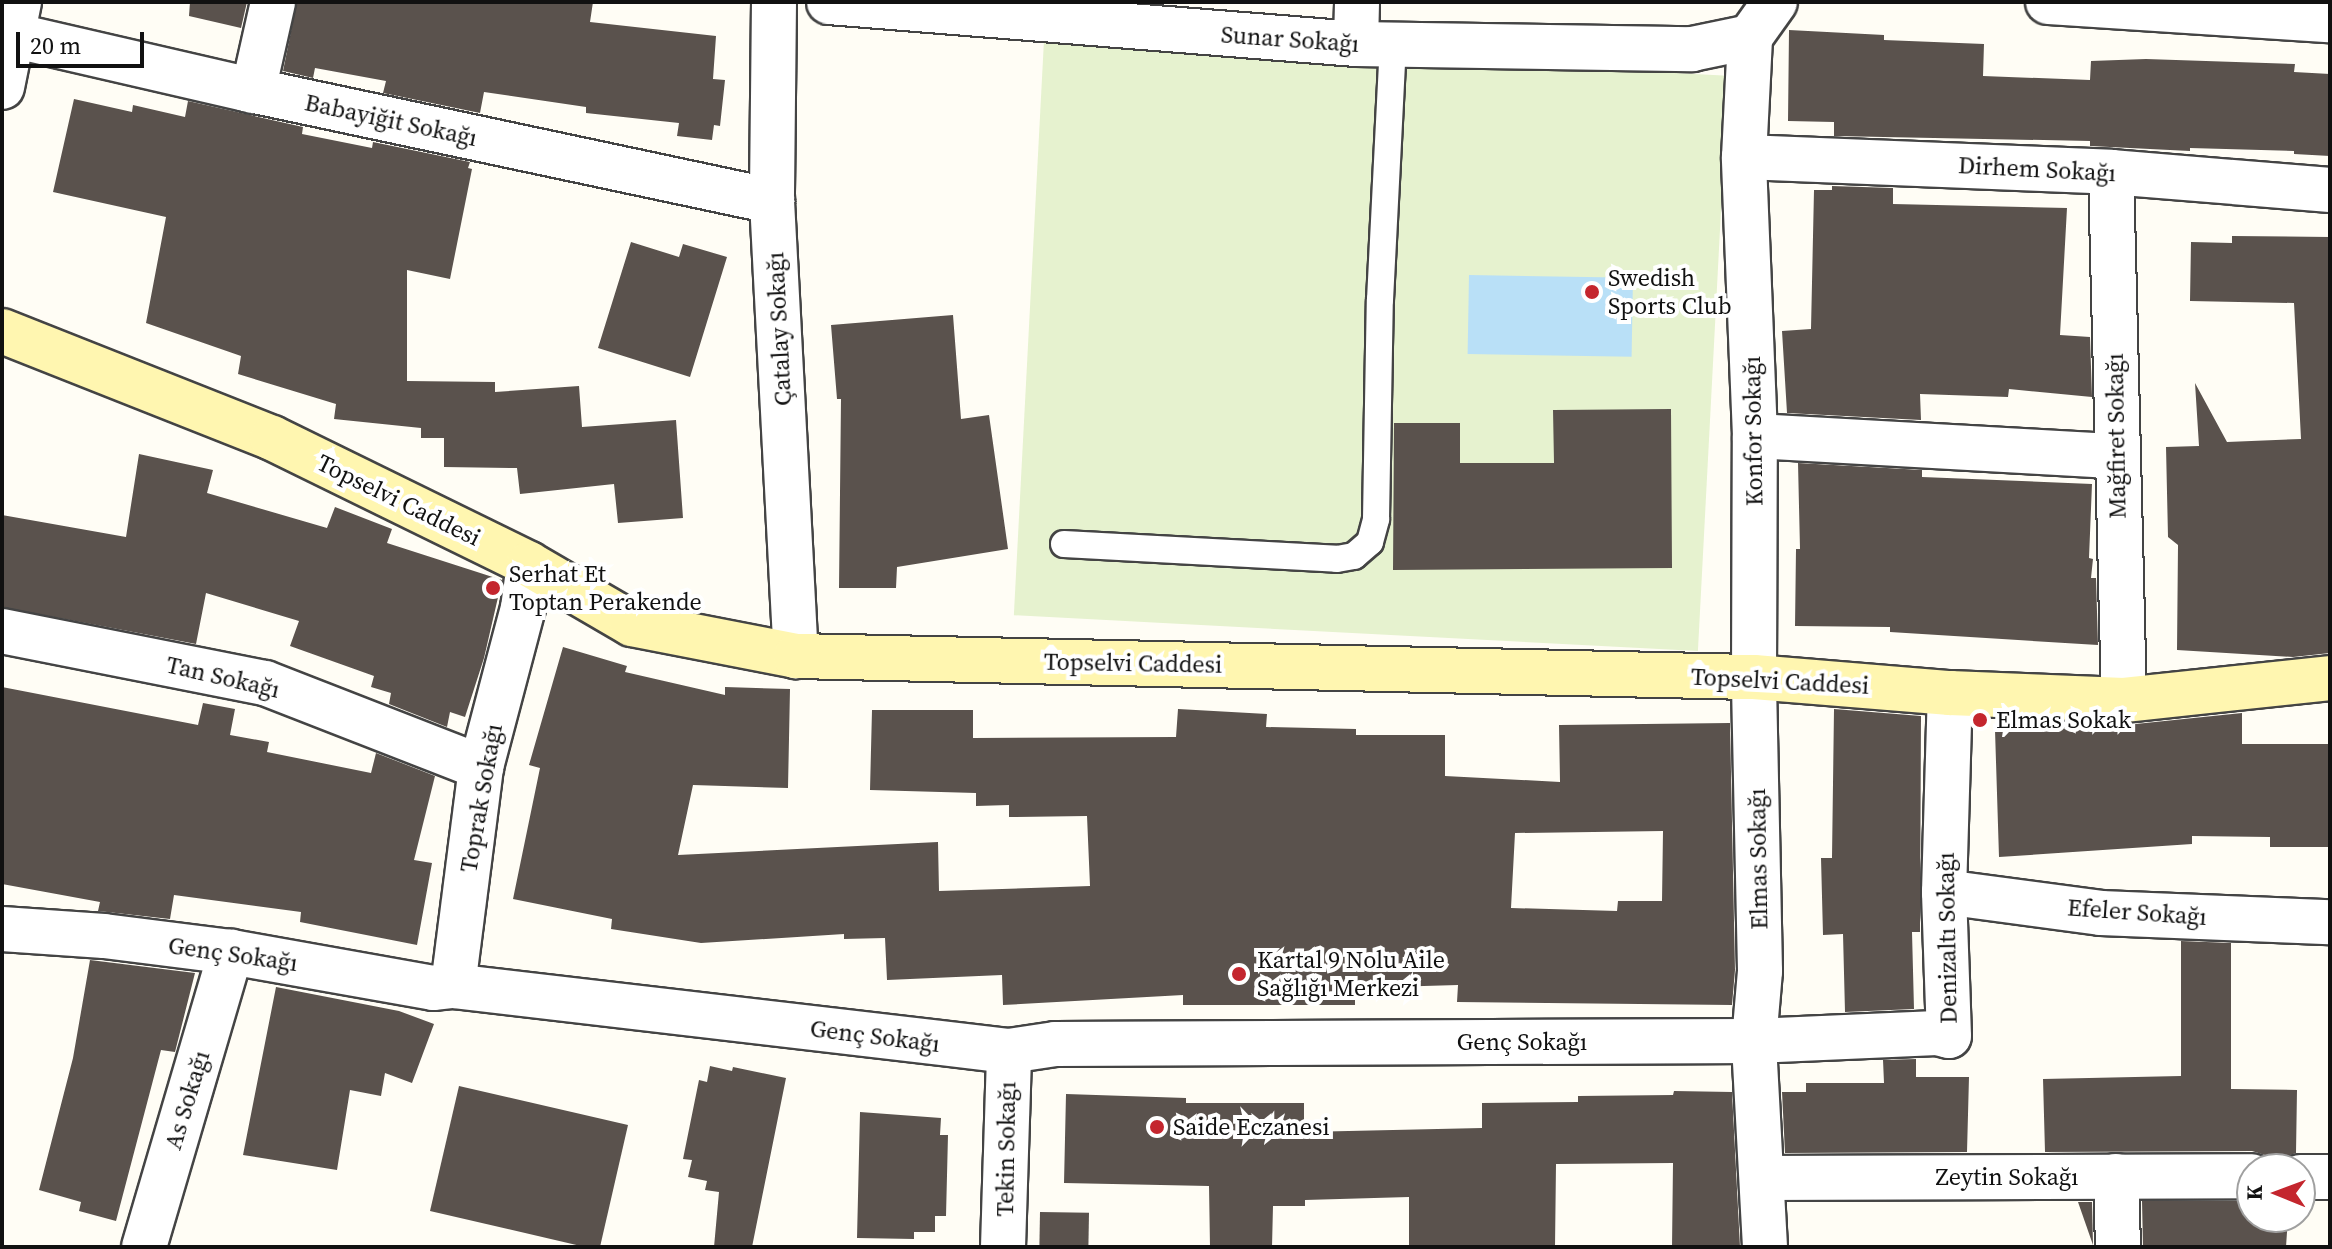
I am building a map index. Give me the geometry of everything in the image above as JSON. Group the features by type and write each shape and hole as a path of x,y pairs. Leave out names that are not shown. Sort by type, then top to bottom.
{"street":[{"path":"253,91 273,2"},
{"name":"Çatalay Sokağı","path":"774,2 772,201 796,656"},
{"name":"Sunar Sokağı","path":"829,2 1692,49 1762,19"},
{"path":"2048,2 2330,20"},
{"path":"2,87 15,18"},
{"name":"Babayiğit Sokağı","path":"15,18 253,91 772,201"},
{"name":"Konfor Sokağı","path":"1754,677 1755,436 1744,157 1762,19"},
{"name":"Dirhem Sokağı","path":"1744,157 2111,172 2330,190"},
{"name":"Mağfiret Sokağı","path":"2111,172 2124,700"},
{"name":"Topselvi Caddesi","path":"2,331 272,438 529,564 632,624 796,656 1754,677 1950,693 2124,700 2330,678"},
{"path":"1755,436 2116,456"},
{"name":"Toprak Sokağı","path":"453,986 481,767 523,608 529,564"},
{"name":"Tan Sokağı","path":"2,631 265,683 481,767"},
{"name":"Elmas Sokağı","path":"1754,677 1760,971 1754,1041"},
{"name":"Denizaltı Sokağı","path":"1754,1041 1937,1033 1949,1036 1944,892 1950,693"},
{"name":"Efeler Sokağı","path":"1944,892 2101,913 2330,922"},
{"name":"Genç Sokağı","path":"2,929 104,936 231,952 433,988 453,986 1009,1051 1055,1044 1754,1041"},
{"name":"As Sokağı","path":"144,1247 231,952"},
{"path":"1754,1041 1765,1247"},
{"name":"Tekin Sokağı","path":"1003,1247 1009,1051"},
{"path":"2116,1176 2118,1247"},
{"name":"Zeytin Sokağı","path":"1762,1178 2236,1176"}],"lane":[{"path":"1064,544 1337,559 1354,556 1370,542 1376,519 1380,300 1369,30"}],"green space":[{"path":"1044,40 1728,76 1698,651 1014,615"}],"water":[{"path":"1469,275 1633,278 1632,357 1468,354"}],"building":[{"path":"190,2 247,2 241,28 189,16"},
{"path":"297,2 593,2 590,22 716,36 713,79 725,80 720,126 714,125 712,140 677,136 679,123 586,113 586,107 484,92 480,113 383,93 386,81 315,68 313,78 283,71"},
{"path":"1789,30 1884,35 1884,40 1984,44 1983,76 2090,80 2091,61 2146,59 2295,64 2294,72 2330,74 2330,156 2294,154 2294,151 2190,148 2190,151 2090,146 2090,141 1834,136 1834,122 1788,121"},
{"path":"74,99 132,112 133,105 185,117 188,101 303,127 302,134 372,148 373,142 470,162 468,168 472,169 450,279 407,270 407,381 495,382 495,392 579,386 582,427 676,420 683,518 618,523 614,484 520,494 517,468 444,467 444,438 421,438 421,428 334,419 336,404 238,374 241,356 146,323 166,217 53,192"},
{"path":"1832,186 1893,188 1893,204 2067,208 2060,335 2090,337 2092,397 2009,389 2008,397 1920,394 1921,420 1787,413 1782,331 1811,329 1814,190 1832,190"},
{"path":"2232,236 2330,237 2330,653 2293,657 2177,650 2178,545 2168,537 2166,447 2199,446 2195,383 2227,442 2301,439 2294,303 2190,301 2191,242 2232,243"},
{"path":"631,242 679,257 683,244 727,257 690,377 598,348"},
{"path":"953,315 961,419 989,415 1008,549 897,567 896,588 839,588 841,399 837,399 831,325"},
{"path":"1671,409 1672,568 1393,570 1394,423 1460,423 1460,463 1554,463 1553,410"},
{"path":"139,454 213,470 207,493 327,528 335,507 392,529 387,543 502,580 484,658 465,717 450,712 447,727 389,704 391,693 371,687 374,676 290,646 299,621 206,593 196,644 2,607 2,515 126,537"},
{"path":"1798,463 1922,470 1922,477 2092,484 2089,558 2093,559 2091,578 2096,578 2098,645 1890,632 1890,627 1795,626 1796,549 1800,549"},
{"path":"563,647 627,666 625,672 725,695 725,687 790,689 788,788 693,785 678,855 938,842 939,891 1090,886 1087,816 1009,817 1009,805 976,806 976,793 870,790 872,710 973,710 973,738 1176,737 1178,709 1267,714 1266,727 1356,729 1356,735 1445,735 1445,776 1560,782 1559,725 1730,723 1735,970 1732,1005 1457,1002 1458,985 1355,988 1355,1005 1183,1005 1183,995 1003,1005 1002,975 887,980 885,938 844,939 844,934 701,943 611,929 612,919 513,899 540,768 529,765","holes":["1663,831 1662,901 1618,901 1617,911 1511,908 1515,833"]},
{"path":"2,687 198,725 203,703 235,709 230,735 269,742 267,752 371,773 376,753 435,776 414,860 432,863 417,945 300,922 301,912 174,895 170,919 98,911 100,902 2,884"},
{"path":"1834,709 1921,716 1920,932 1912,932 1914,1009 1845,1012 1843,934 1823,935 1821,858 1832,858"},
{"path":"2242,713 2242,744 2330,744 2330,847 2270,847 2270,837 2192,836 2192,844 1999,857 1995,730 2126,725"},
{"path":"2181,941 2231,943 2231,1089 2297,1090 2296,1153 2045,1152 2043,1079 2181,1076"},
{"path":"90,960 195,973 175,1052 161,1050 116,1221 79,1211 81,1202 39,1190 73,1058"},
{"path":"276,987 399,1011 434,1024 412,1083 385,1073 381,1096 350,1090 337,1170 243,1155"},
{"path":"1916,1059 1916,1077 1969,1077 1967,1152 1785,1153 1782,1092 1806,1092 1806,1083 1884,1083 1883,1060"},
{"path":"710,1066 732,1071 733,1067 786,1078 752,1247 714,1247 719,1192 705,1190 707,1181 688,1177 692,1160 683,1159 699,1080 707,1082"},
{"path":"459,1086 628,1125 600,1247 585,1247 430,1211"},
{"path":"1674,1091 1732,1092 1740,1247 1672,1247 1673,1163 1556,1164 1555,1247 1409,1247 1409,1197 1305,1200 1305,1206 1273,1206 1272,1247 1210,1247 1209,1186 1064,1183 1066,1094 1186,1098 1186,1103 1304,1103 1304,1132 1482,1128 1482,1103 1578,1102 1578,1096 1673,1095"},
{"path":"860,1112 941,1118 940,1135 948,1135 946,1216 935,1216 935,1232 914,1232 914,1239 857,1238"},
{"path":"2142,1201 2236,1201 2236,1233 2287,1233 2286,1247 2143,1247"},
{"path":"2078,1202 2092,1202 2093,1245"},
{"path":"1040,1212 1089,1213 1088,1247 1039,1247"}],"place":[{"name":"Swedish Sports Club","path":"1592,292"},
{"name":"Serhat Et Toptan Perakende","path":"493,588"},
{"name":"Elmas Sokak","path":"1980,720"},
{"name":"Kartal 9 Nolu Aile Sağlığı Merkezi","path":"1239,974"},
{"name":"Saide Eczanesi","path":"1157,1127"}]}
